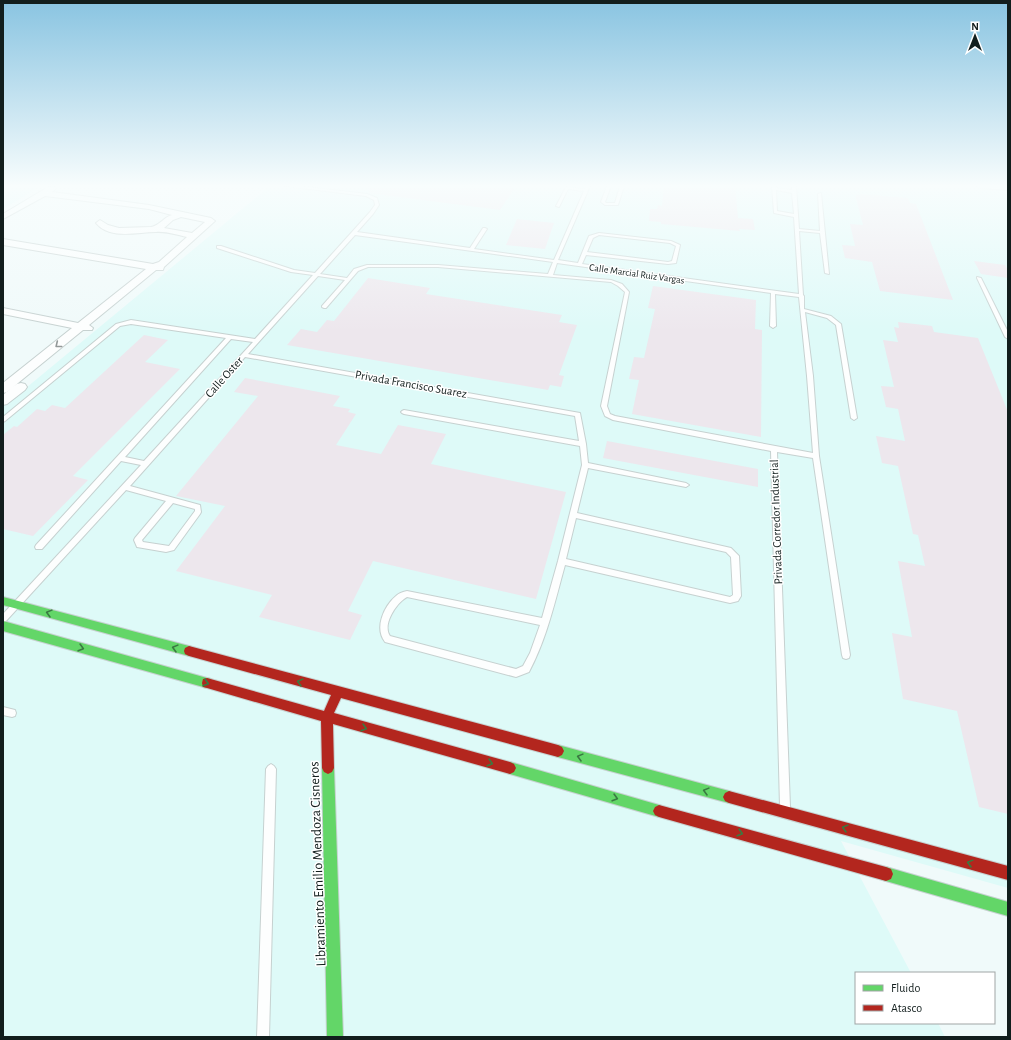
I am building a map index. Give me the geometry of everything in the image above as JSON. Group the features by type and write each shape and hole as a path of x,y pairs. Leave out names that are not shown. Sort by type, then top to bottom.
{"main road":[{"path":"3,601 1008,873"},
{"path":"3,626 786,843 1008,909"},
{"name":"Libramiento Emilio Mendoza Cisneros","path":"335,1037 327,717 338,692"},
{"path":"785,812 785,825"}],"street":[{"path":"186,235 194,236"},
{"path":"3,401 92,328 194,236"},
{"path":"3,242 160,267"},
{"path":"3,389 81,326 160,267"},
{"path":"3,311 92,328"}],"lane":[{"name":"Calle Oster","path":"3,619 146,464 352,235"},
{"name":"Calle Marcial Ruiz Vargas","path":"364,235 802,296"},
{"path":"471,250 481,235"},
{"path":"550,275 568,235"},
{"path":"579,265 591,237 597,235"},
{"path":"584,253 668,263 674,262 678,245 671,242 603,235"},
{"path":"797,235 802,310 810,376 816,456 846,655"},
{"path":"822,235 827,273"},
{"path":"219,247 293,271 346,280"},
{"path":"324,307 356,270 367,266 433,265 611,281 625,288 627,292 604,406 607,415 613,418 774,449"},
{"path":"979,278 1008,337"},
{"path":"772,292 773,326"},
{"path":"802,310 829,317 838,324 854,418"},
{"path":"3,420 118,325 124,323 131,322 256,341"},
{"path":"39,547 230,337"},
{"name":"Privada Francisco Suarez","path":"244,354 578,414 584,444"},
{"path":"404,412 584,444 585,465 562,561 545,622 534,654 526,669 516,673 388,639 384,629 386,617 398,598 407,594 545,622"},
{"name":"Privada Corredor Industrial","path":"785,812 774,449 816,456"},
{"path":"120,458 146,464"},
{"path":"585,465 686,486"},
{"path":"125,487 198,507 198,512 171,548 166,549 140,545 138,540 171,500"},
{"path":"562,561 730,600 735,599 737,596 735,556 728,550 573,515"},
{"path":"263,1037 271,769"}],"shaded area":[{"path":"211,235 1008,235 1008,888 841,841 910,972 855,972 855,1024 938,1024 945,1037 3,1037 3,407"}],"building":[{"path":"510,235 550,235 545,249 506,245"},
{"path":"852,235 928,235 953,300 880,291 872,262 845,258 842,245 855,246"},
{"path":"974,261 1005,265 1008,270 1008,278 981,274"},
{"path":"368,278 430,288 426,294 562,315 559,322 577,325 559,375 564,376 561,387 550,385 548,390 287,345 301,329 317,332 327,320 334,321"},
{"path":"653,286 756,300 755,329 762,330 761,437 632,414 639,380 629,379 634,357 644,358 655,309 648,308"},
{"path":"898,322 932,326 934,332 978,338 1008,412 1008,814 979,807 957,711 903,699 892,633 912,637 898,561 925,566 918,535 913,534 898,466 882,463 876,436 905,441 898,409 886,407 881,386 894,387 883,340 898,342 894,327 899,328"},
{"path":"144,335 168,340 145,362 180,369 73,476 88,480 33,536 3,529 3,435 14,426 17,427 37,409 45,411 52,405 65,408"},
{"path":"245,378 340,396 333,406 350,409 348,412 356,414 336,445 381,454 398,425 446,434 431,464 566,492 536,599 373,561 348,611 362,615 350,640 259,617 272,595 176,571 225,506 176,496 258,396 234,392"},
{"path":"607,441 758,469 758,487 603,458"}],"traffic: fast":[{"path":"3,601 189,651"},
{"path":"3,626 207,683"},
{"path":"558,751 729,797"},
{"path":"328,768 335,1037"},
{"path":"510,768 659,811"},
{"path":"886,874 1008,909"}],"traffic: jam":[{"path":"189,651 338,692"},
{"path":"207,683 327,717"},
{"path":"328,768 327,717 338,692 558,751"},
{"path":"327,717 510,768"},
{"path":"729,797 1008,873"},
{"path":"659,811 886,874"}]}
